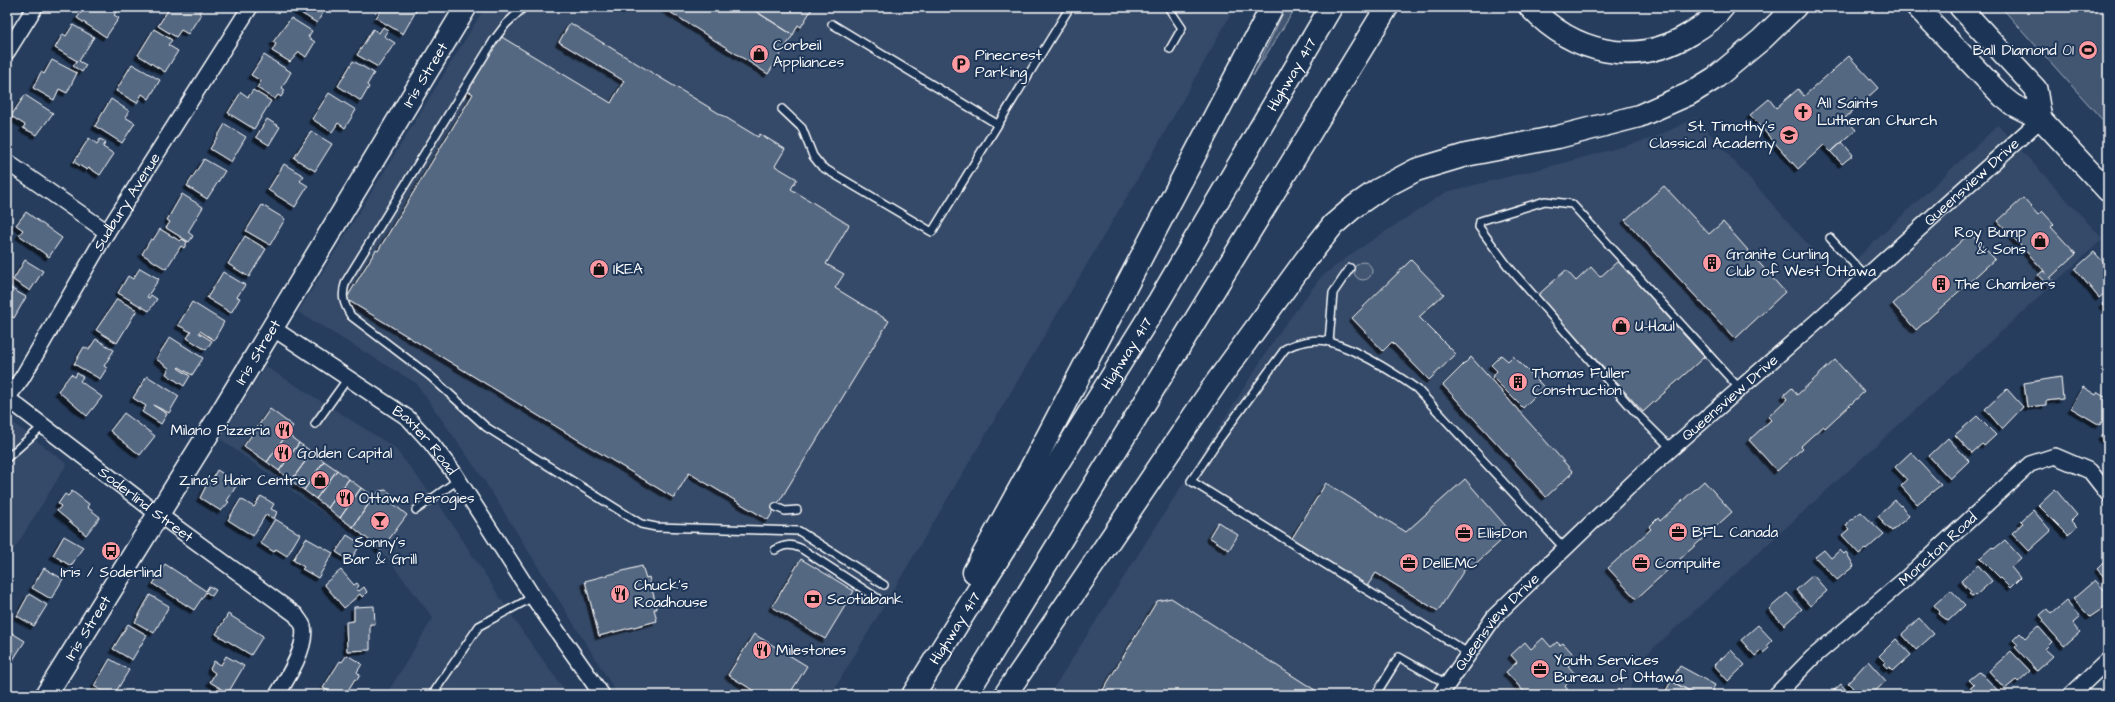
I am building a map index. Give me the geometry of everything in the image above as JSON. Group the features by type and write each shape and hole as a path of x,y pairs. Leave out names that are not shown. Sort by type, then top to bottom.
{"highway":[{"path":"909,695 920,669 1032,468 1272,7"},
{"name":"Highway 417","path":"913,695 1159,301 1331,7"},
{"path":"966,695 1225,269 1387,7"},
{"path":"1530,7 1552,26 1590,46 1609,51 1631,53 1665,46 1684,38 1702,27 1723,7"},
{"path":"1005,695 1216,383 1307,258 1333,225 1378,190 1416,170 1466,155 1558,138 1639,116 1689,94 1715,78 1762,39 1795,7"}],"street":[{"path":"7,52 35,7"},
{"name":"Sudbury Avenue","path":"7,398 22,378 107,232 250,7"},
{"name":"Iris Street","path":"46,695 158,514 466,7"},
{"path":"1917,7 2003,97 2013,105 2041,119 2108,191"},
{"path":"1960,7 2036,89 2041,119"},
{"name":"Queensview Drive","path":"1443,690 1495,616 1640,476 1866,277 2041,119"},
{"path":"7,162 107,232"},
{"name":"Baxter Road","path":"271,327 408,418 431,443 458,480 533,597 602,695"},
{"name":"Soderlind Street","path":"7,398 158,514 296,615 303,626 303,644 277,695"},
{"name":"Moncton Road","path":"1776,695 1812,658 1904,580 2030,464 2055,456 2090,471 2108,494"},
{"path":"2071,695 2108,660"}],"lane":[{"path":"524,7 506,24 494,40 346,281 342,293 346,309 358,323 430,376 486,427 640,524 656,527 799,531 884,585"},
{"path":"782,109 802,128 813,156 822,167 932,232 1070,7"},
{"path":"1168,7 1182,28 1170,49"},
{"path":"832,24 997,124"},
{"path":"1672,449 1637,414 1507,265 1479,228 1480,221 1545,201 1572,204 1740,389"},
{"path":"1830,238 1866,277"},
{"path":"1329,342 1334,293 1350,268"},
{"path":"1468,653 1191,481 1215,445 1285,349 1296,344 1329,342 1402,378 1417,389 1565,549"},
{"path":"315,424 348,378"},
{"path":"7,458 44,425"},
{"path":"416,510 458,480"},
{"path":"776,508 785,511 797,510"},
{"path":"775,550 783,545 792,545 802,549 877,598"},
{"path":"432,695 479,626 533,597"},
{"path":"1376,694 1399,657 1443,690"}],"shaded area":[{"path":"485,7 1235,7 1153,153 831,695 618,695 484,480 416,383 298,312"},
{"path":"1286,7 1296,7 1253,76"},
{"path":"2001,7 2108,7 2108,126 2107,125"},
{"path":"1696,118 1837,277 1998,125 2103,239 1646,655 1627,695 1049,695 1278,334 1321,277 1354,252 1446,192 1563,163 1653,138"},
{"path":"1363,262 1369,265 1372,271 1369,277 1363,280 1357,277 1354,271 1357,265"},
{"path":"265,366 394,447 439,504 520,628 568,695 386,695 433,618 388,559 220,439"},
{"path":"7,418 67,464 7,561"}],"building":[{"path":"85,7 115,7 118,9 114,15 119,18 106,37 77,18"},
{"path":"170,7 203,7 199,13 201,14 188,34 181,30 176,37 158,26"},
{"path":"297,7 326,7 317,23 296,10"},
{"path":"383,7 409,7 416,11 403,34 376,18"},
{"name":"Corbeil Appliances","path":"662,7 749,7 793,35 768,74"},
{"path":"749,7 813,7 801,27 798,25 793,35"},
{"path":"291,18 312,31 308,37 315,42 306,57 299,52 290,62 272,51 276,44 273,42"},
{"name":"IKEA","path":"570,23 758,137 760,134 785,149 775,166 797,179 791,189 849,225 826,264 844,274 835,288 889,321 768,520 689,473 674,498 346,299 376,250 378,251 473,94 468,91 500,36 611,103 624,81 559,42"},
{"path":"73,25 94,37 79,61 86,65 82,72 73,66 77,61 55,48 63,34 66,36"},
{"path":"383,27 388,30 384,36 395,43 378,67 357,55 373,29 379,33"},
{"path":"154,29 172,40 168,45 178,51 165,72 138,55"},
{"path":"264,55 291,72 282,88 285,90 281,97 278,95 275,99 257,88 261,81 251,75"},
{"name":"All Saints Lutheran Church","path":"1849,56 1878,88 1845,118 1856,130 1831,152 1824,145 1798,169 1750,115 1769,99 1776,108 1798,89 1804,96"},
{"path":"52,60 77,73 67,93 59,89 54,100 33,88 41,72 44,74"},
{"path":"353,61 374,73 367,85 369,87 361,101 338,86"},
{"path":"132,64 160,80 149,99 142,94 137,103 116,91"},
{"path":"253,90 271,101 254,129 228,113 241,92 248,97"},
{"path":"329,93 356,110 345,128 338,123 332,132 312,119"},
{"path":"25,95 53,113 37,135 23,128 25,125 11,116"},
{"path":"111,99 129,111 125,117 135,123 122,143 95,126"},
{"path":"267,119 280,127 269,145 256,137"},
{"path":"225,124 246,137 231,162 210,149"},
{"path":"311,131 332,144 315,171 294,158"},
{"path":"89,138 97,144 100,139 106,142 103,147 114,154 100,175 89,168 87,170 74,162"},
{"path":"1842,142 1853,155 1842,164 1831,152"},
{"path":"204,159 225,171 207,199 187,186"},
{"path":"284,164 304,176 300,181 308,186 295,207 268,190"},
{"name":"Granite Curling Club of West Ottawa","path":"1664,186 1709,234 1723,222 1785,292 1735,339 1625,220"},
{"path":"182,194 203,207 188,232 193,236 189,242 166,228 170,222 167,220"},
{"name":"Roy Bump & Sons","path":"2023,198 2038,215 2042,211 2054,224 2051,227 2076,254 2050,278 2053,281 2048,286 2038,275 2043,271 2047,274 1998,221"},
{"path":"262,205 285,219 270,245 246,231"},
{"path":"26,212 62,238 49,257 19,235 23,230 16,225"},
{"path":"160,229 180,241 182,239 187,242 184,248 181,246 166,269 142,254 151,239 153,240"},
{"name":"The Chambers","path":"1970,233 1995,259 1916,330 1893,304"},
{"path":"245,236 266,249 249,277 228,264"},
{"path":"2094,252 2108,267 2105,270 2108,273 2108,290 2099,298 2075,269"},
{"path":"25,260 43,271 30,291 13,280"},
{"path":"1411,260 1444,294 1419,317 1456,354 1429,380 1392,342 1383,351 1352,318"},
{"name":"U-Haul","path":"1618,261 1704,357 1643,412 1538,295 1566,270 1576,281 1591,267 1600,277"},
{"path":"140,268 159,279 147,297 149,298 151,295 157,299 149,311 118,293 128,276 133,279"},
{"path":"223,272 245,285 237,297 240,298 231,313 207,298"},
{"path":"7,286 26,297 14,318 7,314"},
{"path":"117,299 137,310 117,343 96,330"},
{"path":"2108,299 2108,310 2102,304"},
{"path":"192,302 224,322 214,340 200,331 199,333 212,341 206,350 187,338 191,332 178,325"},
{"path":"170,337 203,358 192,375 179,367 178,368 190,376 184,386 166,374 169,368 156,359"},
{"path":"96,339 114,350 104,366 107,368 100,379 74,364 84,347 89,349"},
{"name":"Thomas Fuller Construction","path":"1501,355 1508,361 1513,356 1544,387 1523,408 1492,377 1497,371 1491,365"},
{"path":"1471,357 1573,472 1546,497 1443,385"},
{"path":"1835,360 1864,392 1825,428 1823,426 1801,446 1803,448 1777,471 1749,440 1771,420 1768,417 1787,399 1784,395 1792,388 1797,395"},
{"path":"77,373 83,377 80,381 102,397 87,416 58,391 71,374 75,377"},
{"path":"147,376 179,396 169,413 153,405 167,414 161,424 142,412 146,406 133,398"},
{"path":"2061,377 2063,399 2046,401 2046,405 2027,407 2024,383"},
{"path":"2083,387 2096,395 2098,392 2108,398 2108,411 2100,425 2071,408"},
{"path":"2007,389 2023,407 2002,429 1985,409"},
{"path":"270,409 293,426 267,462 244,446"},
{"path":"124,413 155,436 140,455 110,431"},
{"path":"1977,416 1996,435 1984,446 1982,444 1972,453 1955,435"},
{"path":"2108,429 2108,444 2101,436"},
{"name":"Golden Capital","path":"287,434 299,443 279,471 267,462"},
{"path":"1948,438 1969,461 1950,479 1929,456"},
{"path":"299,443 312,452 291,481 279,471"},
{"path":"312,452 324,461 304,490 291,481"},
{"path":"1911,452 1941,485 1917,504 1901,486 1907,480 1895,467"},
{"name":"Zina's Hair Centre","path":"324,461 337,470 316,499 304,490"},
{"path":"217,470 238,483 227,501 229,502 221,511 200,498 208,482 210,483"},
{"path":"337,470 349,479 328,508 316,499"},
{"name":"Ottawa Perogies","path":"349,479 361,488 340,518 328,508"},
{"path":"1465,479 1511,532 1473,566 1468,564 1438,611 1376,573 1367,586 1291,540 1326,483 1406,532"},
{"path":"1704,481 1732,512 1636,599 1608,568 1651,529 1649,527 1658,518 1660,521"},
{"path":"361,488 374,496 353,527 340,518"},
{"path":"2055,489 2077,515 2071,521 2077,527 2068,535 2038,505"},
{"name":"Sonny's Bar & Grill","path":"386,490 395,497 391,502 407,515 381,550 353,527 374,496 379,491"},
{"path":"72,491 89,504 87,507 100,517 86,535 57,511 61,506 58,504 65,494 68,496"},
{"path":"261,496 274,504 271,509 277,512 274,519 267,515 265,516 253,536 228,520 241,499 254,507"},
{"path":"1895,500 1900,506 1901,505 1909,516 1892,531 1882,523 1883,522 1878,516"},
{"path":"2033,510 2051,531 2029,551 2012,533 2023,523 2021,521"},
{"path":"1861,512 1884,534 1866,550 1865,549 1859,554 1842,535 1849,529 1846,526 1849,521"},
{"path":"275,519 300,534 287,556 276,549 274,552 260,543"},
{"path":"1218,522 1238,535 1229,550 1209,537"},
{"path":"347,535 361,544 350,561 336,552"},
{"path":"64,536 83,547 71,566 53,555"},
{"path":"306,538 333,553 318,578 302,569 304,567 293,560"},
{"path":"2005,540 2021,558 2011,567 2020,578 2010,588 1980,558 1992,547 1994,549"},
{"path":"1824,550 1831,558 1840,550 1844,554 1846,552 1854,566 1837,580 1815,557"},
{"path":"2108,558 2108,581 2097,569"},
{"name":"Scotiabank","path":"801,559 854,591 825,639 772,607"},
{"path":"165,564 206,591 209,586 216,590 212,596 206,592 194,610 153,584"},
{"path":"1978,565 1992,581 1975,596 1972,596 1969,594 1971,592 1961,581"},
{"path":"642,566 646,578 649,577 657,609 654,609 657,621 599,636 585,581"},
{"path":"44,568 63,579 51,599 32,588"},
{"path":"341,570 354,585 357,583 359,586 356,589 359,591 364,587 367,592 362,597 360,594 344,608 324,584"},
{"path":"1813,575 1827,591 1810,606 1796,590"},
{"path":"2095,580 2108,594 2108,605 2090,617 2073,599"},
{"path":"1951,590 1965,605 1948,621 1939,614 1940,612 1934,605"},
{"path":"1787,593 1802,609 1784,625 1769,609"},
{"path":"29,594 47,605 34,626 17,616"},
{"path":"150,595 169,606 154,633 135,622"},
{"path":"1171,598 1318,692 1319,695 1100,695 1157,601"},
{"path":"2066,601 2080,617 2073,623 2080,632 2064,646 2043,622 2044,620 2040,615 2047,609 2051,614"},
{"path":"374,606 375,624 370,624 370,650 347,651 346,622 354,621 354,607"},
{"path":"228,614 263,636 251,655 216,634"},
{"path":"1919,618 1934,634 1916,650 1902,634"},
{"path":"128,624 147,635 132,660 113,649"},
{"path":"1758,625 1772,640 1767,645 1769,648 1763,653 1761,651 1755,656 1741,640"},
{"path":"2038,626 2052,642 2045,649 2053,656 2037,671 2015,647 2018,645 2013,640 2020,633 2025,638"},
{"path":"7,630 25,641 13,660 7,657"},
{"name":"Milestones","path":"754,634 807,666 789,695 761,695 728,675"},
{"name":"Youth Services Bureau of Ottawa","path":"1543,638 1551,647 1557,642 1560,645 1563,643 1573,654 1571,657 1574,661 1568,666 1576,675 1565,686 1569,692 1565,695 1527,695 1506,672 1517,662 1511,655 1525,642 1531,649"},
{"path":"1896,639 1911,655 1893,671 1883,664 1885,662 1879,656"},
{"path":"1731,650 1745,665 1728,681 1714,665"},
{"path":"2011,651 2030,671 2018,682 2016,680 2005,689 1989,671"},
{"path":"347,655 362,664 357,672 360,675 357,680 355,679 345,695 335,695 323,688 340,661 342,662"},
{"path":"226,656 244,666 228,693 210,682 215,673 210,669 214,661 221,665"},
{"path":"110,659 129,670 114,695 109,695 94,686"},
{"path":"1868,661 1886,681 1871,695 1853,695 1849,691 1853,688 1848,683"},
{"path":"1680,666 1715,685 1710,695 1697,695 1671,681"},
{"path":"1979,672 2002,695 1963,695 1974,685 1969,680"},
{"path":"1671,681 1697,695 1664,695"},
{"path":"1841,684 1850,695 1829,695"},
{"path":"204,690 212,695 201,695"}],"place":[{"name":"Ball Diamond 01","path":"2088,50"},
{"name":"Corbeil Appliances","path":"759,54"},
{"name":"Pinecrest Parking","path":"961,64"},
{"name":"All Saints Lutheran Church","path":"1803,112"},
{"name":"St. Timothy's Classical Academy","path":"1789,135"},
{"name":"Roy Bump & Sons","path":"2040,241"},
{"name":"Granite Curling Club of West Ottawa","path":"1712,263"},
{"name":"IKEA","path":"599,269"},
{"name":"The Chambers","path":"1941,284"},
{"name":"U-Haul","path":"1621,326"},
{"name":"Thomas Fuller Construction","path":"1518,382"},
{"name":"Milano Pizzeria","path":"284,430"},
{"name":"Golden Capital","path":"283,453"},
{"name":"Zina's Hair Centre","path":"320,480"},
{"name":"Ottawa Perogies","path":"345,498"},
{"name":"Sonny's Bar & Grill","path":"380,521"},
{"name":"BFL Canada","path":"1678,532"},
{"name":"EllisDon","path":"1464,533"},
{"name":"Iris / Soderlind","path":"111,551"},
{"name":"DellEMC","path":"1409,563"},
{"name":"Compulite","path":"1641,563"},
{"name":"Chuck's Roadhouse","path":"620,594"},
{"name":"Scotiabank","path":"813,599"},
{"name":"Milestones","path":"762,650"},
{"name":"Youth Services Bureau of Ottawa","path":"1540,669"}]}
